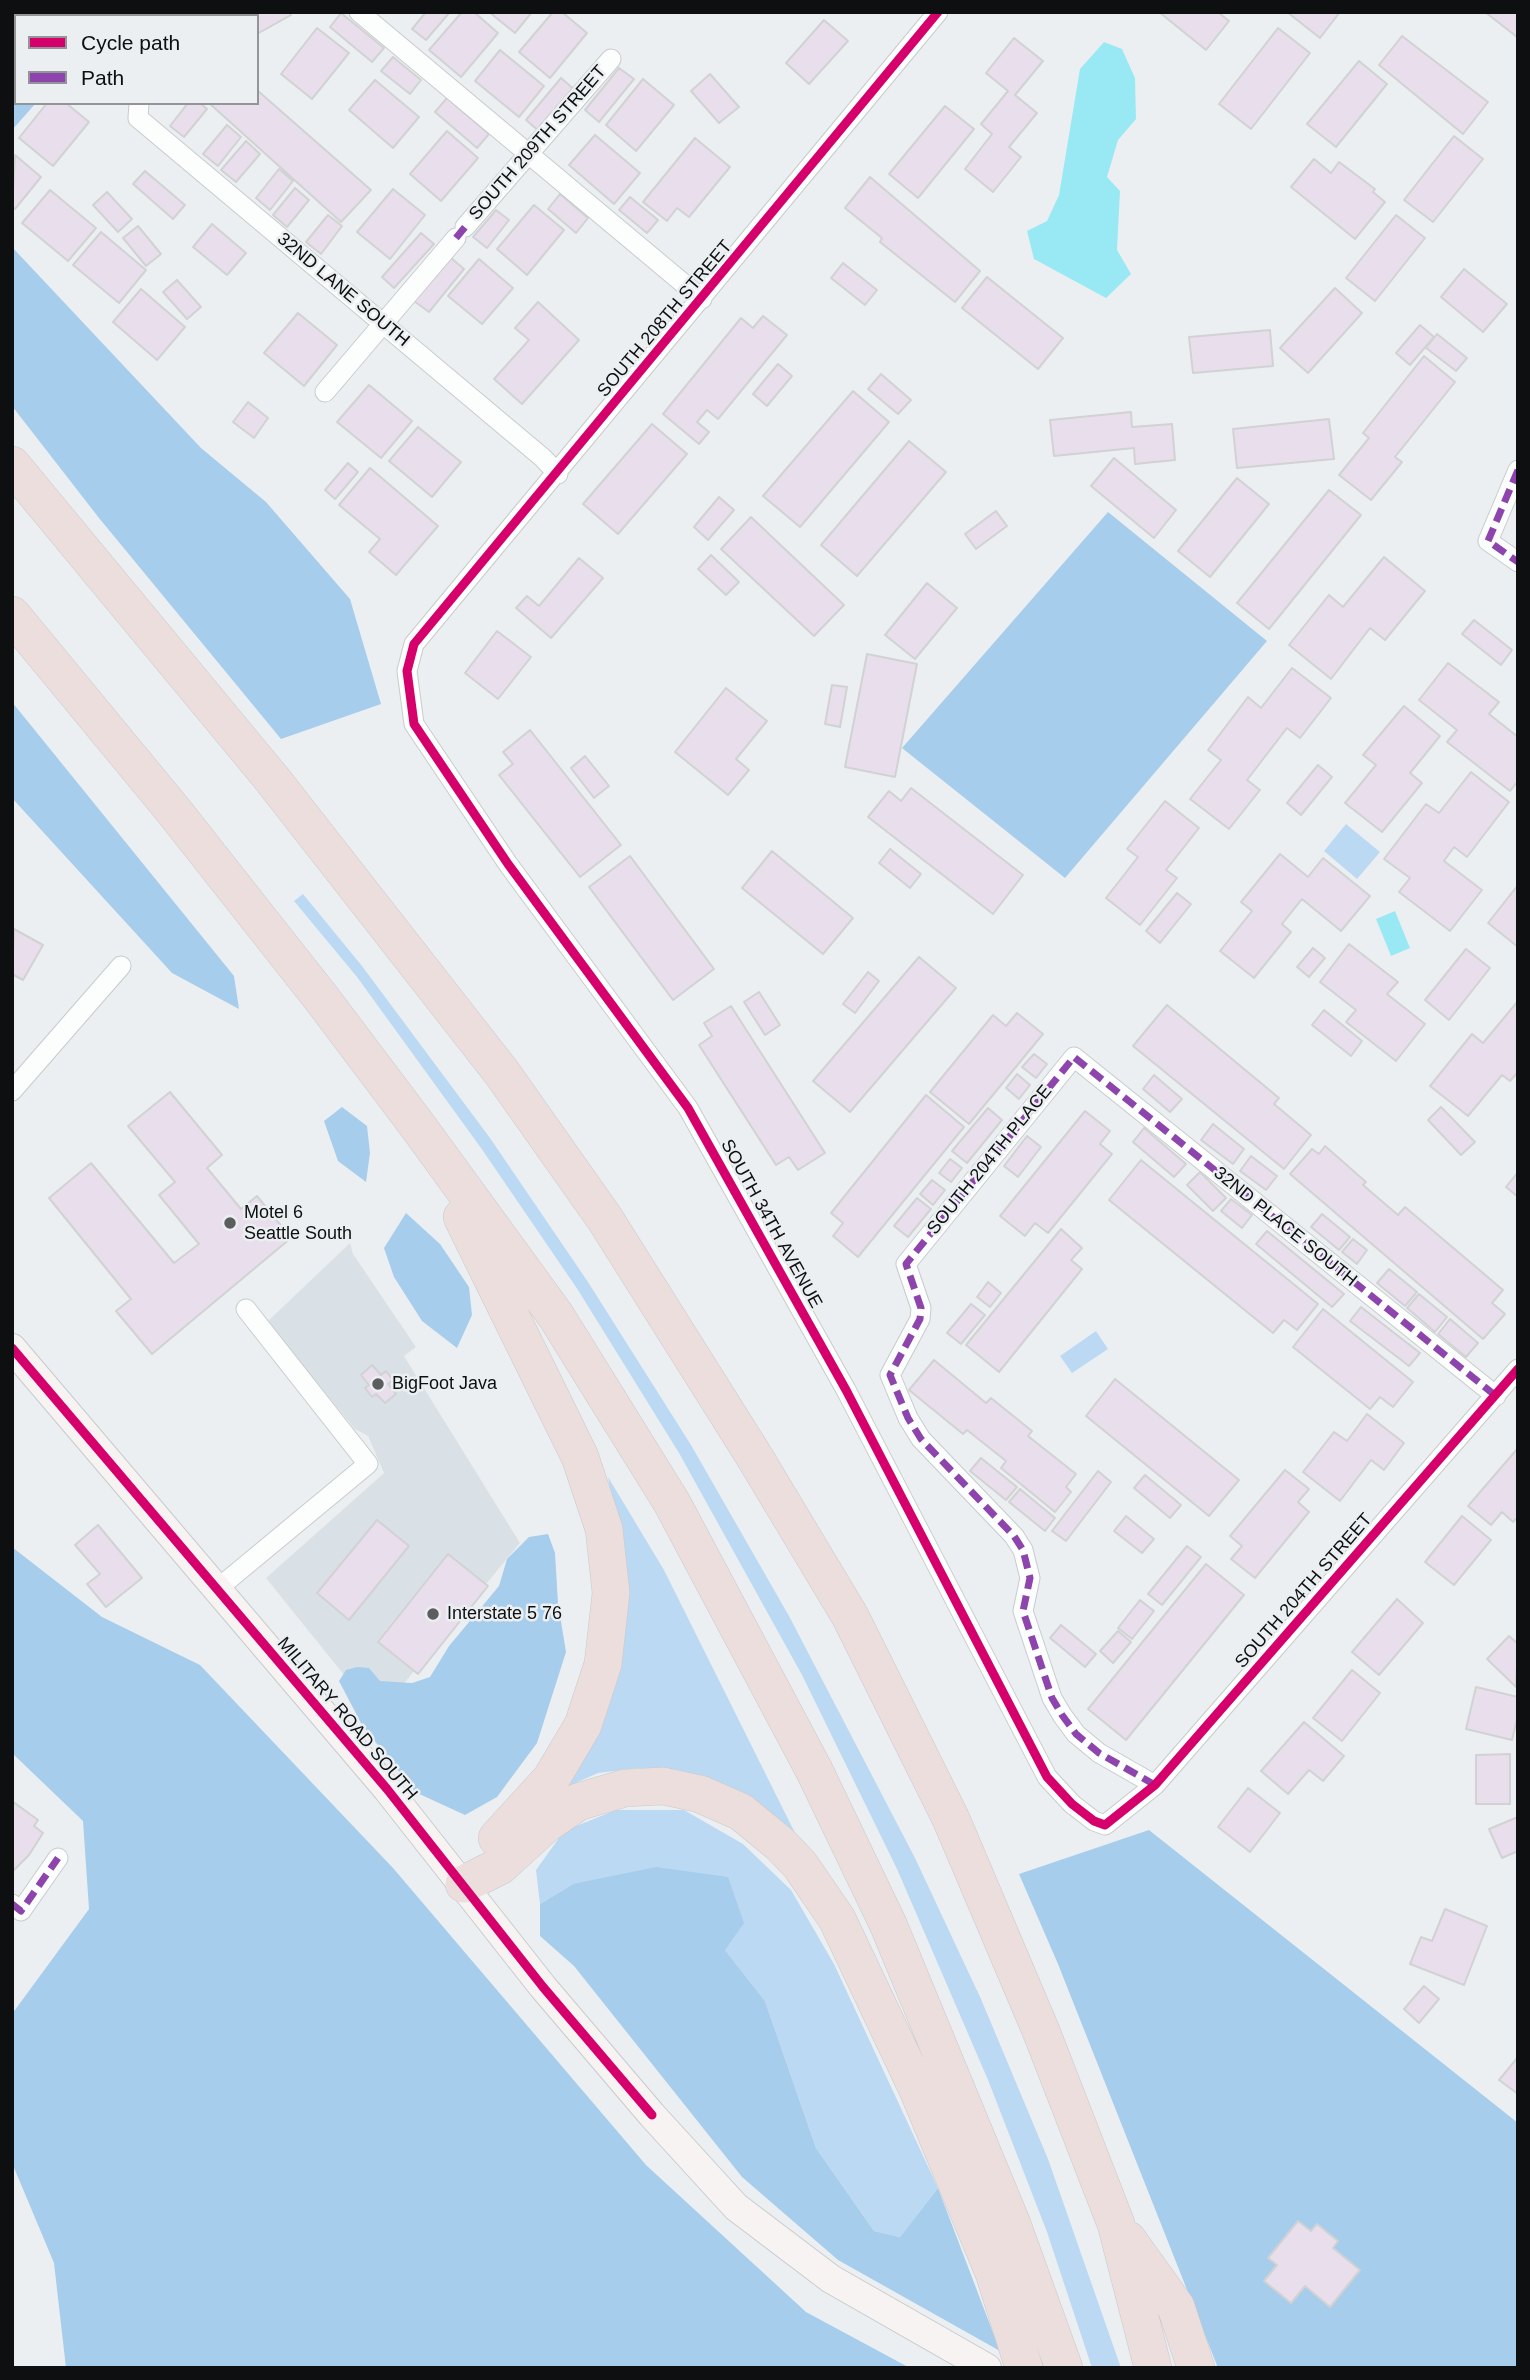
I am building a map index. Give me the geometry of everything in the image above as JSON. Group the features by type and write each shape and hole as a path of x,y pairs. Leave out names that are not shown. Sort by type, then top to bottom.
{"highway":[{"path":"12,465 272,779 502,1073 605,1219 754,1456 850,1616 951,1819 1037,2019 1116,2224 1153,2368"},
{"path":"12,615 173,810 417,1125 556,1316 672,1503 814,1770 888,1924 1012,2224 1064,2368"},
{"path":"417,1125 580,1457 594,1493 609,1558 609,1627 598,1683 583,1725 551,1779 510,1827 479,1854 464,1884"},
{"path":"464,1884 500,1866 546,1824 578,1802 625,1788 663,1786 700,1794 741,1812 780,1844 800,1865 837,1919 911,2076 994,2273 1024,2368"},
{"path":"1116,2224 1176,2307 1196,2368"}],"main road":[{"name":"MILITARY ROAD SOUTH","path":"12,1348 464,1884 544,1987 652,2115 736,2207 831,2279 988,2368"}],"street":[{"path":"359,12 702,299"},
{"name":"SOUTH 208TH STREET","path":"414,644 558,474 938,12"},
{"name":"SOUTH 209TH STREET","path":"325,392 611,59"},
{"name":"32ND LANE SOUTH","path":"139,105 138,118 543,458 558,474"},
{"path":"1518,470 1488,541 1518,562"},
{"name":"SOUTH 34TH AVENUE","path":"414,644 407,671 414,724 508,864 688,1108 846,1390 1047,1777 1072,1804 1094,1821 1105,1825"},
{"path":"12,1091 121,966"},
{"name":"SOUTH 204TH PLACE","path":"1074,1057 906,1264 921,1308 920,1320 890,1375 897,1395 921,1439 1014,1536 1023,1550 1030,1578 1023,1611 1052,1698 1062,1715 1076,1734 1099,1753 1155,1785"},
{"name":"32ND PLACE SOUTH","path":"1074,1057 1496,1396"},
{"path":"216,1590 368,1464 246,1309"},
{"name":"SOUTH 204TH STREET","path":"1105,1825 1155,1785 1518,1369"},
{"path":"12,1904 21,1911 58,1858"}],"shaded area":[{"path":"12,12 15,14 14,105 34,105 12,130"},
{"path":"1104,42 1122,49 1135,78 1136,119 1118,140 1107,177 1120,191 1117,250 1131,274 1106,298 1034,259 1027,231 1047,221 1059,195 1080,69"},
{"path":"12,247 201,448 266,502 350,599 381,704 281,739 99,518 12,406"},
{"path":"1108,512 1267,641 1065,878 902,748"},
{"path":"12,702 234,976 239,1009 172,973 12,798"},
{"path":"1346,824 1380,852 1357,879 1324,851"},
{"path":"303,894 362,966 490,1138 588,1282 691,1445 789,1616 915,1858 981,1999 1048,2159 1121,2368 1092,2368 1047,2232 988,2080 897,1869 802,1675 679,1453 578,1290 481,1148 357,977 294,901"},
{"path":"1395,911 1410,948 1391,956 1376,919"},
{"path":"342,1107 367,1126 370,1153 366,1182 338,1161 324,1121"},
{"path":"406,1213 440,1244 469,1287 472,1315 457,1348 422,1321 394,1277 384,1248"},
{"path":"350,1243 353,1254 416,1347 404,1356 520,1543 377,1716 266,1578 384,1473 368,1436 355,1429 267,1322"},
{"path":"1096,1331 1108,1349 1072,1373 1060,1356"},
{"path":"608,1477 664,1570 806,1855 709,1782 639,1768 598,1773 551,1794 621,1550"},
{"path":"548,1534 555,1553 558,1603 566,1652 537,1743 497,1797 465,1815 415,1792 362,1725 339,1681 346,1670 357,1667 369,1668 380,1681 412,1683 430,1677 449,1646 499,1586 507,1559 529,1537"},
{"path":"12,1547 102,1617 200,1665 393,1868 646,2165 806,2312 910,2368 66,2368 54,2263 12,2163 12,2014 89,1909 83,1821 12,1753"},
{"path":"616,1810 684,1810 743,1844 791,1890 834,1964 938,2188 900,2237 874,2231 816,2148 765,2001 725,1950 573,1884 540,1904 536,1870 564,1831"},
{"path":"1149,1830 1518,2123 1518,2368 1218,2368 1058,1964 1019,1874"},
{"path":"656,1867 728,1877 744,1923 725,1950 765,2001 816,2148 874,2231 900,2237 938,2188 1000,2351 838,2260 742,2177 574,1966 540,1936 540,1904 573,1884"}],"building":[{"path":"289,12 291,15 259,33 258,14"},
{"path":"426,12 450,12 426,40 412,29"},
{"path":"462,12 474,12 498,33 461,77 429,50"},
{"path":"489,12 532,12 515,33"},
{"path":"553,12 562,12 587,33 550,78 519,52"},
{"path":"1159,12 1218,12 1229,21 1206,50"},
{"path":"1287,12 1340,12 1320,38"},
{"path":"1485,12 1518,12 1518,36 1517,37"},
{"path":"341,13 384,48 372,62 330,27"},
{"path":"824,20 848,41 809,84 786,63"},
{"path":"317,28 349,53 312,99 281,74"},
{"path":"1278,28 1310,53 1251,129 1219,104"},
{"path":"1402,36 1488,102 1463,134 1379,65"},
{"path":"1014,38 1043,61 1015,95 1037,113 1009,147 1021,157 993,192 965,169 992,134 981,124 1008,91 986,73"},
{"path":"500,50 544,86 519,117 475,81"},
{"path":"393,57 421,80 410,94 381,71"},
{"path":"1359,61 1387,84 1336,147 1307,124"},
{"path":"619,68 634,79 599,122 585,110"},
{"path":"710,74 739,107 719,123 691,91"},
{"path":"561,78 575,90 540,132 526,120"},
{"path":"643,79 674,105 636,151 606,125"},
{"path":"375,80 419,117 393,148 349,110"},
{"path":"259,92 371,190 341,222 211,105 259,105"},
{"path":"447,98 489,134 477,148 435,112"},
{"path":"45,105 68,105 89,122 53,166 19,138"},
{"path":"186,105 202,105 207,109 184,137 170,126"},
{"path":"945,106 974,129 918,198 889,174"},
{"path":"227,125 241,137 218,166 203,154"},
{"path":"447,131 478,158 441,201 410,174"},
{"path":"595,135 640,173 614,204 569,165"},
{"path":"1454,136 1483,159 1433,222 1404,200"},
{"path":"695,138 730,167 689,217 677,208 667,221 643,202"},
{"path":"246,141 260,154 236,182 221,170"},
{"path":"15,155 41,177 15,209 12,207"},
{"path":"1314,159 1331,173 1339,162 1375,189 1373,192 1385,202 1355,239 1291,187"},
{"path":"279,169 293,181 270,210 256,198"},
{"path":"145,171 185,205 173,219 133,184"},
{"path":"870,177 980,271 955,302 880,242 882,238 845,208"},
{"path":"295,188 309,200 287,227 273,215"},
{"path":"393,189 425,215 390,259 357,232"},
{"path":"50,190 96,228 68,261 22,223"},
{"path":"107,192 132,219 118,232 93,205"},
{"path":"560,194 588,218 576,233 548,209"},
{"path":"630,197 658,220 647,233 619,210"},
{"path":"534,205 564,230 527,275 497,249"},
{"path":"496,210 509,220 487,248 473,237"},
{"path":"328,215 342,226 321,254 306,242"},
{"path":"1396,215 1425,238 1375,301 1346,278"},
{"path":"212,224 246,253 227,275 193,247"},
{"path":"138,226 161,254 146,266 123,238"},
{"path":"101,232 146,270 119,303 73,265"},
{"path":"421,233 434,244 394,288 382,277"},
{"path":"450,257 464,269 429,312 414,301"},
{"path":"479,259 513,288 482,324 448,296"},
{"path":"843,263 877,290 865,305 831,278"},
{"path":"1464,269 1507,304 1483,332 1441,297"},
{"path":"987,277 1063,338 1038,369 962,308"},
{"path":"177,280 201,307 187,319 163,292"},
{"path":"1335,288 1362,313 1308,373 1280,348"},
{"path":"141,289 185,327 157,360 113,322"},
{"path":"538,302 579,340 522,404 494,379 529,340 515,328"},
{"path":"298,313 337,345 304,386 264,353"},
{"path":"763,316 787,335 718,419 707,410 697,422 709,432 699,444 663,414 741,318 753,328"},
{"path":"1420,325 1434,337 1410,365 1396,353"},
{"path":"1270,330 1273,366 1193,373 1189,337"},
{"path":"1437,334 1467,358 1456,371 1426,348"},
{"path":"1424,356 1455,382 1395,457 1402,462 1371,500 1339,475 1369,438 1363,433"},
{"path":"778,364 792,376 767,406 753,394"},
{"path":"881,374 911,400 898,414 868,389"},
{"path":"369,385 412,421 381,458 337,422"},
{"path":"853,391 889,422 800,527 763,496"},
{"path":"248,402 268,418 254,438 233,422"},
{"path":"1131,412 1132,427 1172,424 1175,460 1135,464 1134,448 1054,456 1050,420"},
{"path":"1329,419 1334,459 1237,468 1233,429"},
{"path":"652,424 687,454 618,534 583,504"},
{"path":"418,427 461,462 432,497 389,461"},
{"path":"909,441 946,472 857,576 821,545"},
{"path":"1114,458 1176,510 1154,538 1091,486"},
{"path":"348,463 358,472 335,499 325,490"},
{"path":"370,468 438,526 396,575 369,552 380,539 339,505"},
{"path":"1237,478 1269,504 1210,577 1178,551"},
{"path":"1329,490 1361,515 1269,629 1237,603"},
{"path":"719,497 734,510 708,540 694,527"},
{"path":"996,511 1007,526 976,549 965,534"},
{"path":"751,517 844,605 814,636 721,549"},
{"path":"711,555 739,582 726,595 698,569"},
{"path":"1384,557 1425,591 1385,640 1370,628 1331,679 1289,645 1329,595 1343,607"},
{"path":"579,558 603,578 551,638 516,608 527,596 539,606"},
{"path":"927,583 957,608 915,659 885,635"},
{"path":"1474,620 1512,650 1501,665 1462,634"},
{"path":"497,631 531,657 498,699 465,673"},
{"path":"867,654 917,664 895,777 845,767"},
{"path":"1448,663 1499,702 1489,714 1518,737 1518,781 1510,791 1447,742 1457,730 1419,700"},
{"path":"1292,668 1331,698 1300,738 1287,728 1247,780 1260,790 1229,829 1190,799 1221,760 1208,750 1248,697 1261,708"},
{"path":"832,685 847,687 840,727 825,724"},
{"path":"726,688 767,721 736,759 749,770 728,795 675,752"},
{"path":"1404,706 1440,736 1410,773 1422,783 1382,832 1345,803 1376,765 1363,755"},
{"path":"530,730 621,845 580,877 499,775 513,764 503,752"},
{"path":"585,756 609,786 594,798 571,768"},
{"path":"1318,765 1332,777 1301,815 1287,803"},
{"path":"1471,772 1509,802 1467,857 1454,847 1444,861 1482,890 1450,931 1399,892 1410,878 1384,859 1426,804 1439,813"},
{"path":"911,788 1023,875 993,914 868,817 889,791 901,801"},
{"path":"1165,801 1199,828 1166,870 1177,878 1140,925 1106,898 1138,857 1127,849"},
{"path":"890,849 921,874 910,888 879,863"},
{"path":"772,851 853,918 823,954 742,888"},
{"path":"1280,854 1308,877 1323,858 1370,896 1341,931 1302,899 1282,924 1291,932 1254,978 1220,951 1252,911 1241,902"},
{"path":"630,856 714,969 673,1000 589,887"},
{"path":"1518,885 1518,947 1488,923"},
{"path":"1177,893 1191,904 1160,943 1146,931"},
{"path":"14,929 43,945 23,980 12,974"},
{"path":"1349,944 1398,982 1387,994 1425,1024 1396,1061 1346,1022 1356,1010 1320,982"},
{"path":"1313,948 1325,958 1309,977 1297,967"},
{"path":"1466,949 1490,968 1449,1020 1425,1000"},
{"path":"919,957 956,988 850,1112 813,1081"},
{"path":"868,972 879,981 855,1013 843,1004"},
{"path":"759,992 780,1025 765,1035 744,1002"},
{"path":"1518,1001 1518,1072 1510,1081 1502,1075 1468,1116 1430,1086 1472,1034 1483,1043"},
{"path":"1167,1005 1279,1098 1274,1104 1311,1135 1284,1169 1133,1046"},
{"path":"731,1006 825,1153 798,1170 789,1157 776,1165 699,1045 712,1036 704,1023"},
{"path":"1324,1010 1362,1041 1351,1056 1312,1025"},
{"path":"1017,1013 1043,1034 969,1124 930,1092 993,1015 1006,1026"},
{"path":"1034,1054 1047,1064 1036,1078 1022,1067"},
{"path":"1017,1074 1030,1085 1019,1099 1006,1088"},
{"path":"1154,1075 1182,1099 1170,1112 1143,1089"},
{"name":"Motel 6 Seattle South","path":"170,1092 222,1155 207,1168 241,1209 257,1196 291,1238 152,1354 116,1311 131,1299 49,1198 91,1163 174,1263 199,1244 159,1195 175,1182 128,1126"},
{"path":"926,1095 964,1127 858,1257 833,1236 843,1223 831,1213"},
{"path":"1441,1107 1475,1142 1461,1155 1428,1120"},
{"path":"988,1108 1002,1120 967,1163 952,1151"},
{"path":"1085,1111 1110,1131 1100,1144 1112,1154 1048,1233 1035,1223 1025,1236 1000,1216"},
{"path":"1213,1124 1244,1149 1233,1164 1201,1140"},
{"path":"1144,1128 1186,1164 1174,1177 1133,1142"},
{"path":"1027,1136 1041,1147 1018,1177 1004,1166"},
{"path":"1325,1146 1366,1182 1363,1185 1398,1215 1405,1207 1503,1290 1492,1303 1505,1314 1483,1339 1290,1174 1312,1149 1319,1154"},
{"path":"1251,1156 1277,1176 1266,1190 1240,1171"},
{"path":"950,1159 962,1168 951,1182 939,1173"},
{"path":"1141,1160 1318,1304 1297,1330 1284,1320 1273,1333 1109,1200"},
{"path":"1200,1172 1226,1198 1213,1211 1187,1185"},
{"path":"1518,1172 1518,1197 1506,1187"},
{"path":"932,1180 945,1190 933,1205 920,1194"},
{"path":"917,1198 931,1209 908,1237 894,1226"},
{"path":"1231,1199 1252,1215 1242,1228 1221,1211"},
{"path":"1322,1214 1350,1237 1339,1250 1311,1227"},
{"path":"1061,1229 1082,1248 1071,1260 1082,1269 999,1372 966,1345"},
{"path":"1267,1231 1344,1294 1332,1307 1256,1244"},
{"path":"1353,1239 1367,1250 1357,1264 1342,1252"},
{"path":"1389,1269 1417,1292 1405,1306 1377,1283"},
{"path":"988,1282 1001,1293 990,1307 977,1297"},
{"path":"1419,1294 1447,1317 1435,1332 1407,1308"},
{"path":"971,1304 985,1315 961,1344 947,1333"},
{"path":"1361,1307 1420,1353 1409,1366 1350,1321"},
{"path":"1323,1309 1413,1382 1393,1407 1380,1397 1370,1409 1293,1347"},
{"path":"1450,1319 1478,1343 1466,1357 1438,1334"},
{"path":"934,1360 986,1403 991,1398 1032,1431 1028,1436 1076,1474 1066,1487 1071,1492 1055,1512 1001,1468 1006,1461 967,1430 963,1434 909,1390"},
{"name":"BigFoot Java","path":"372,1365 381,1375 386,1371 393,1380 388,1384 396,1394 385,1403 376,1394 372,1397 365,1388 369,1385 361,1375"},
{"path":"1115,1379 1239,1480 1209,1516 1086,1416"},
{"path":"1367,1414 1404,1443 1384,1470 1371,1460 1340,1501 1303,1472 1334,1432 1347,1441"},
{"path":"1518,1448 1518,1517 1513,1522 1502,1512 1491,1525 1468,1506"},
{"path":"981,1458 1017,1487 1006,1500 970,1471"},
{"path":"1285,1470 1309,1489 1298,1502 1309,1512 1255,1578 1231,1559 1242,1546 1230,1536"},
{"path":"1098,1471 1111,1482 1066,1541 1052,1531"},
{"path":"1145,1475 1181,1505 1170,1518 1134,1488"},
{"path":"1020,1489 1055,1518 1045,1531 1009,1502"},
{"path":"1126,1516 1154,1539 1142,1553 1114,1531"},
{"path":"1462,1516 1491,1540 1454,1585 1425,1562"},
{"path":"377,1520 409,1546 349,1620 317,1593"},
{"path":"98,1525 142,1578 106,1607 87,1584 100,1574 75,1545"},
{"path":"1187,1546 1201,1557 1162,1605 1148,1594"},
{"name":"Interstate 5 76","path":"448,1554 488,1586 418,1674 378,1642"},
{"path":"1206,1564 1244,1595 1126,1740 1088,1709"},
{"path":"1397,1599 1423,1623 1379,1675 1352,1652"},
{"path":"1140,1600 1154,1611 1132,1639 1118,1628"},
{"path":"1061,1625 1096,1654 1085,1667 1050,1638"},
{"path":"1118,1631 1131,1642 1113,1663 1100,1651"},
{"path":"1509,1636 1518,1644 1516,1687 1487,1659"},
{"path":"1352,1670 1380,1693 1342,1741 1313,1718"},
{"path":"1476,1687 1518,1697 1518,1715 1512,1740 1466,1729"},
{"path":"1304,1722 1344,1756 1323,1781 1309,1770 1288,1794 1261,1771"},
{"path":"1510,1754 1510,1804 1476,1804 1476,1755"},
{"path":"1248,1788 1280,1813 1250,1852 1218,1827"},
{"path":"12,1801 38,1820 34,1826 43,1833 29,1855 13,1871"},
{"path":"1518,1817 1518,1851 1502,1858 1489,1829"},
{"path":"1445,1909 1487,1926 1464,1985 1410,1964 1421,1937 1432,1941"},
{"path":"1424,1986 1439,1999 1419,2023 1404,2009"},
{"path":"1518,2057 1518,2094 1499,2080"},
{"path":"1298,2221 1311,2231 1317,2224 1338,2241 1333,2248 1360,2270 1330,2307 1305,2286 1291,2303 1264,2281 1277,2265 1268,2258"}],"marked path":[{"path":"456,238 465,227"},
{"path":"1518,470 1488,541 1518,562"},
{"path":"1155,1785 1099,1753 1076,1734 1062,1715 1052,1698 1023,1611 1030,1578 1023,1550 1014,1536 921,1439 908,1418 890,1375 920,1319 921,1308 906,1264 1074,1057 1496,1396"},
{"path":"12,1904 21,1911 58,1858"}],"cycle path":[{"path":"938,12 414,644 407,671 414,724 508,864 688,1108 846,1390 1047,1777 1072,1804 1094,1821 1105,1825 1155,1785 1518,1369"},
{"path":"12,1348 387,1789 543,1987 652,2115"}],"place":[{"name":"Motel 6 Seattle South","path":"230,1223"},
{"name":"BigFoot Java","path":"378,1384"},
{"name":"Interstate 5 76","path":"433,1614"}]}
